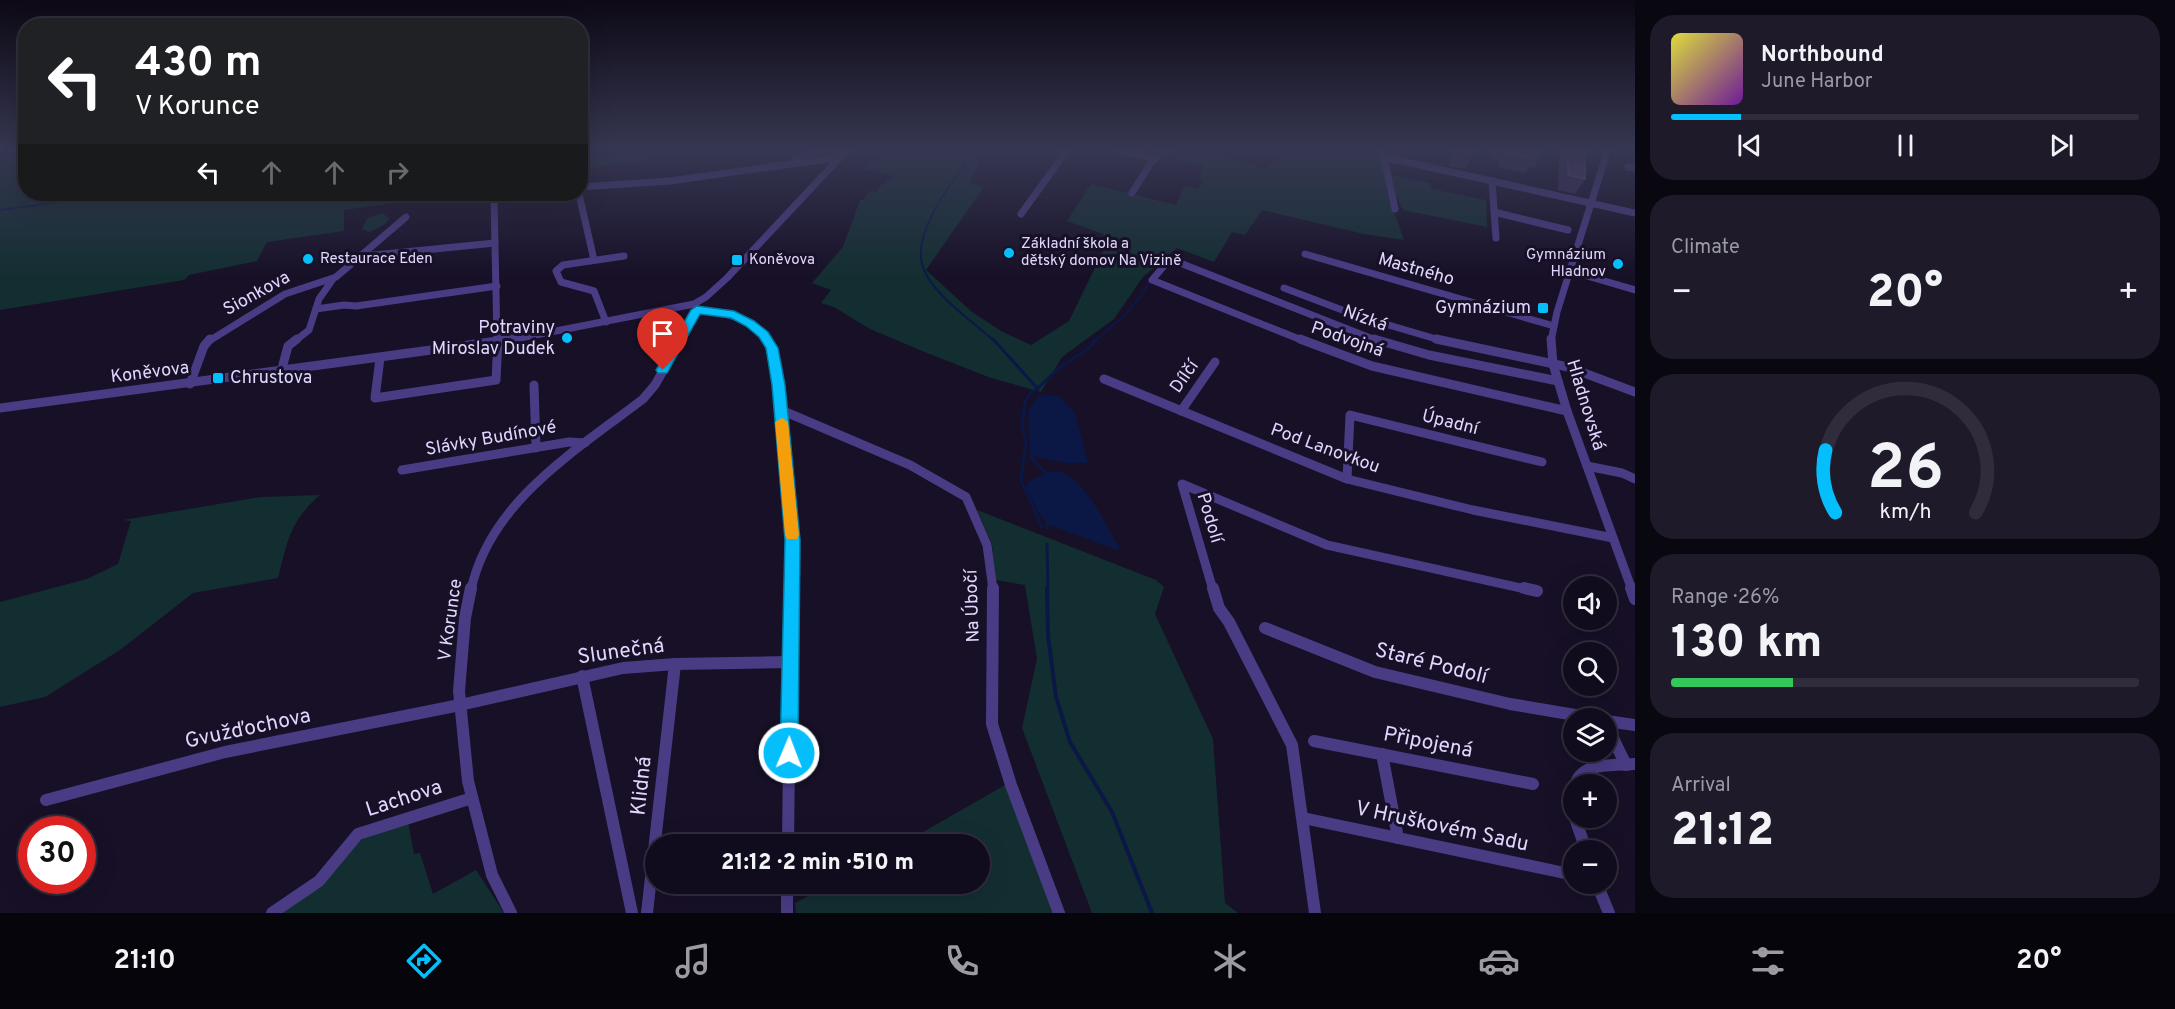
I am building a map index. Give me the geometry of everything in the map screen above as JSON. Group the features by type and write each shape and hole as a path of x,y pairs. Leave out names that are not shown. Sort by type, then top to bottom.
{"street":[{"path":"696,307 727,278 807,192"},
{"path":"1021,214 1037,192"},
{"path":"1391,192 1395,209"},
{"path":"1493,192 1496,238"},
{"path":"1535,192 1635,213"},
{"name":"Hladnovská","path":"1595,192 1554,326 1551,339 1553,364 1567,411 1635,598"},
{"path":"380,358 375,398 496,380 498,342 494,201"},
{"path":"581,201 594,260"},
{"path":"1494,212 1568,230"},
{"name":"Sionkova","path":"190,384 204,346 211,338 275,299 307,285 333,279 364,256 369,248 406,217"},
{"path":"364,256 495,243"},
{"name":"Mastného","path":"1305,254 1554,326"},
{"path":"606,322 594,291 564,284 557,278 556,271 563,265 624,256"},
{"name":"Nízká","path":"1170,259 1381,342 1429,355 1558,381"},
{"name":"Podvojná","path":"1170,259 1152,280 1283,333 1372,366 1567,411"},
{"path":"1570,271 1635,290"},
{"path":"281,372 288,346 309,330 319,300 333,279"},
{"path":"315,312 343,311 356,306 497,286"},
{"path":"1284,288 1358,316 1421,336 1568,367 1635,392"},
{"path":"696,307 734,315 750,323 764,334 774,356 792,540 788,834"},
{"name":"Koněvova","path":"0,408 498,342 696,307"},
{"name":"V Korunce","path":"511,913 492,875 472,798 460,705 459,691 465,618 475,571 496,532 538,480 643,399 655,385 696,307"},
{"name":"Dílčí","path":"1181,411 1215,362"},
{"name":"Pod Lanovkou","path":"1104,379 1347,479 1473,510 1613,538"},
{"path":"534,386 536,448"},
{"name":"Na Úbočí","path":"781,410 910,465 966,497 970,503 987,545 993,581 992,724 1011,785 1059,913"},
{"name":"Úpadní","path":"1347,479 1350,415 1542,462"},
{"name":"Slávky Budínové","path":"402,470 576,441 585,443"},
{"path":"1587,466 1622,473 1635,479"},
{"name":"Podolí","path":"1315,913 1292,745 1229,621 1220,608 1182,484 1327,545 1537,591"},
{"name":"Staré Podolí","path":"1265,628 1375,672 1510,704 1563,713"},
{"name":"Slunečná","path":"460,705 623,668 675,664 790,662"},
{"name":"Klidná","path":"647,913 675,664"},
{"name":"Klidná","path":"582,676 632,913"},
{"name":"Gvužďochova","path":"46,800 225,752 460,705"},
{"path":"1617,724 1635,725"},
{"name":"Připojená","path":"1314,741 1533,784"},
{"path":"1581,774 1586,770 1630,765 1617,742"},
{"path":"1382,754 1398,838"},
{"name":"Lachova","path":"272,913 319,881 358,834 472,798"},
{"name":"V Hruškovém Sadu","path":"1303,818 1563,873"},
{"path":"787,894 787,913"},
{"path":"1601,894 1609,913"}],"green space":[{"path":"0,192 18,192 18,201 407,201 344,210 344,231 267,242 257,261 189,275 184,280 0,310"},
{"path":"870,192 981,192 926,270 972,312 1001,331 1031,345 1069,321 1107,243 1103,234 1067,221 1086,192 1122,192 1176,205 1182,192 1388,192 1404,240 1364,234 1262,210 1245,235 1232,232 1214,262 1177,248 1143,277 1114,319 1062,357 1041,392 991,378 927,353 870,329 834,307 821,303 831,290 812,283 843,247 860,200 863,200"},
{"path":"1445,192 1486,200 1487,227 1403,210 1395,193"},
{"path":"382,213 390,218 384,225 369,232 362,229 367,218"},
{"path":"320,495 296,523 278,578 193,593 120,650 45,697 0,707 0,602 87,579 118,564 131,521 123,520 261,497"},
{"path":"977,510 1156,580 1164,587 1155,614 1213,739 1225,903 1238,913 1092,913 1022,728 1037,659 1025,585 995,580 992,544"},
{"path":"1007,784 1056,913 796,913 795,903 812,894 990,894 990,834 920,834"},
{"path":"408,822 414,854 420,853 433,894 476,870 504,913 278,913 360,839"}],"water":[{"path":"1039,395 1059,396 1075,413 1088,463 1064,463 1030,456 1028,411"},
{"path":"1060,471 1080,485 1120,548 1117,550 1049,525 1039,513 1026,487 1028,482 1047,472"}],"waterway":[{"path":"946,192 934,211 923,238 922,264 926,275 942,296 994,341"},
{"path":"0,210 68,201"},
{"path":"1095,341 1124,316 1141,296 1155,272"},
{"path":"993,339 1038,389 1031,392 1025,402 1022,425 1026,442 1021,480 1042,527"},
{"path":"1038,388 1059,368 1089,348 1096,339"},
{"path":"1033,453 1030,456 1047,474"},
{"path":"1047,520 1047,528"},
{"path":"1047,544 1048,590"},
{"path":"1047,588 1048,635 1056,697 1070,742 1112,812 1152,913"}],"slow traffic":[{"path":"782,422 792,535"}],"place":[{"name":"Základní škola a dětský domov Na Vizině","path":"1009,253"},
{"name":"Restaurace Eden","path":"308,259"},
{"name":"Koněvova","path":"737,260"},
{"name":"Gymnázium Hladnov","path":"1618,264"},
{"name":"Gymnázium","path":"1543,308"},
{"name":"Potraviny Miroslav Dudek","path":"567,338"},
{"name":"Chrustova","path":"218,378"}],"route":[{"path":"663,370 697,310 734,315 750,323 764,334 772,348 776,363 792,540 789,753"}]}
